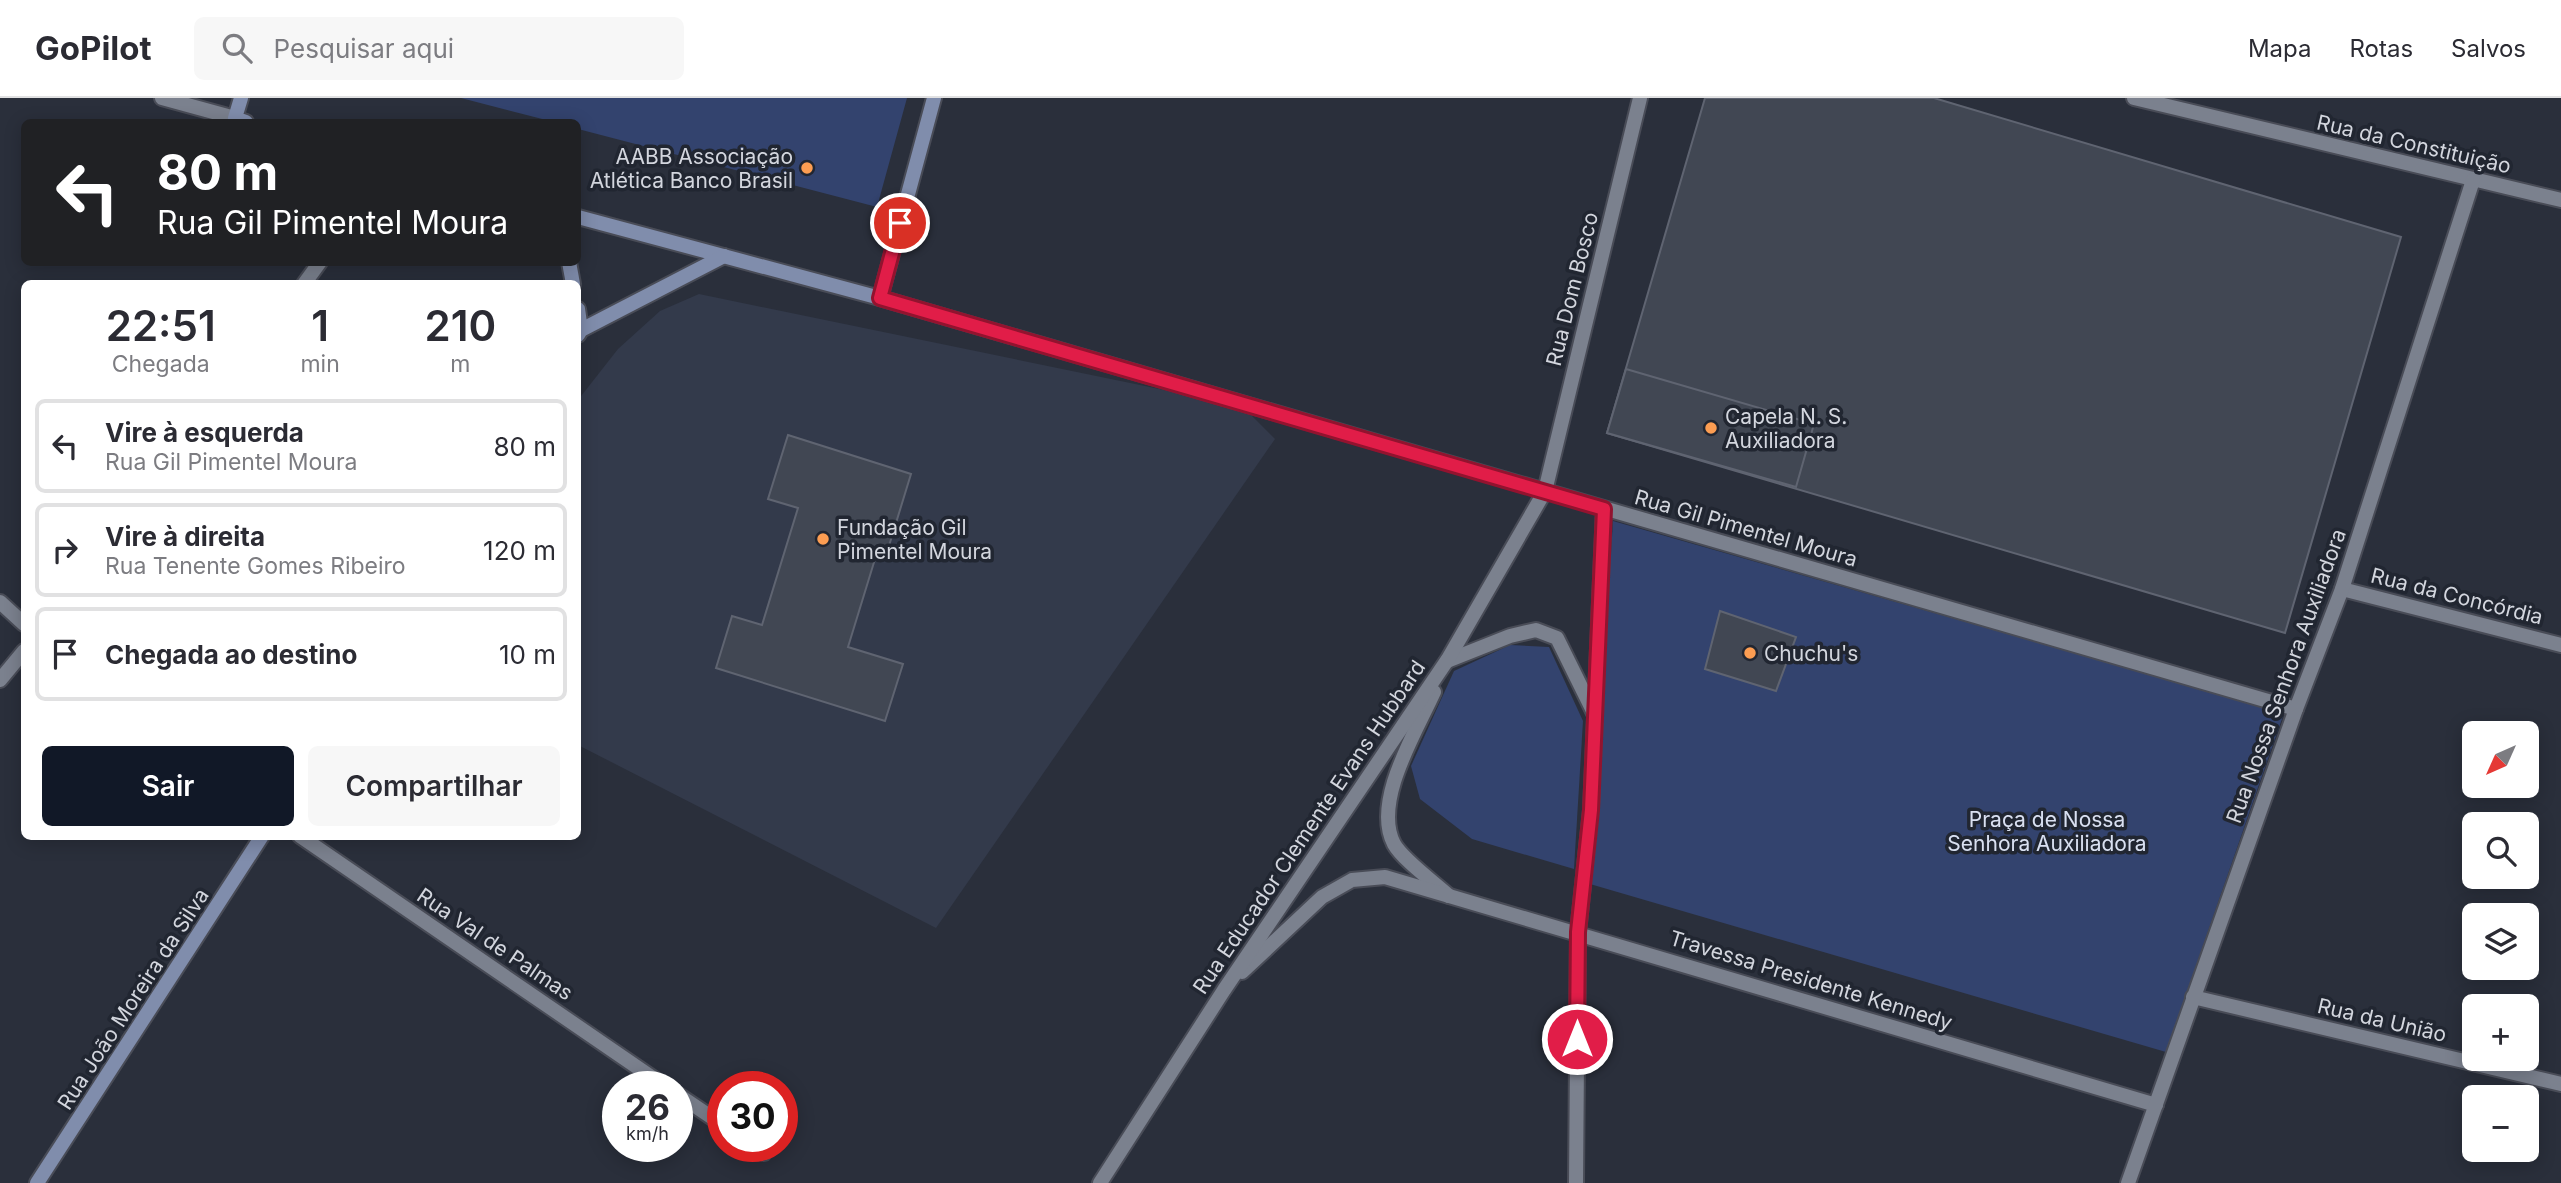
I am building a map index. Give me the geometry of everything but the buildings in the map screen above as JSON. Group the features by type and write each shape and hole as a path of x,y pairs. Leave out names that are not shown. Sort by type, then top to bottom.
{"main road":[{"path":"241,98 241,119"},
{"path":"880,298 934,98"},
{"name":"Rua Gil Pimentel Moura","path":"581,218 880,298"},
{"path":"581,331 724,256"},
{"name":"Rua João Moreira da Silva","path":"37,1183 259,840"}],"street":[{"path":"162,98 237,119"},
{"name":"Rua Dom Bosco","path":"1545,491 1640,98"},
{"name":"Rua da Constituição","path":"2134,98 2561,200"},
{"name":"Rua Nossa Senhora Auxiliadora","path":"2128,1183 2296,709 2342,589 2473,180"},
{"name":"Rua Gil Pimentel Moura","path":"880,298 2296,709"},
{"name":"Rua Educador Clemente Evans Hubbard","path":"1100,1183 1224,990 1448,659 1545,491"},
{"path":"1576,1183 1578,932 1591,810 1604,509"},
{"name":"Rua da Concórdia","path":"2342,589 2561,645"},
{"path":"0,602 21,621"},
{"path":"1448,659 1510,636 1536,630 1557,638 1596,716"},
{"path":"0,680 21,655"},
{"name":"Travessa Presidente Kennedy","path":"1448,659 1389,796 1386,822 1395,846 1453,899"},
{"name":"Rua Val de Palmas","path":"306,840 643,1071"},
{"name":"Travessa Presidente Kennedy","path":"1224,990 1322,897 1352,880 1385,877 2156,1105"},
{"name":"Rua da União","path":"2193,997 2561,1084"}],"shaded area":[{"path":"699,294 1242,406 1275,439 936,928 581,747 581,396 618,349 660,311"}],"green space":[{"name":"AABB Associação Atlética Banco Brasil","path":"461,98 907,98 877,207 581,130 581,119 542,119"},
{"name":"Praça de Nossa Senhora Auxiliadora","path":"1613,521 2284,713 2166,1052 1590,884"},
{"path":"1510,645 1549,647 1583,721 1574,869 1472,839 1420,799 1411,766 1454,671"}],"place":[{"name":"AABB Associação Atlética Banco Brasil","path":"807,168"},
{"name":"Capela N. S. Auxiliadora","path":"1711,428"},
{"name":"Fundação Gil Pimentel Moura","path":"823,539"},
{"name":"Chuchu's","path":"1750,653"}],"route":[{"path":"900,223 880,298 1604,509 1591,810 1578,932 1577,1039"}]}
